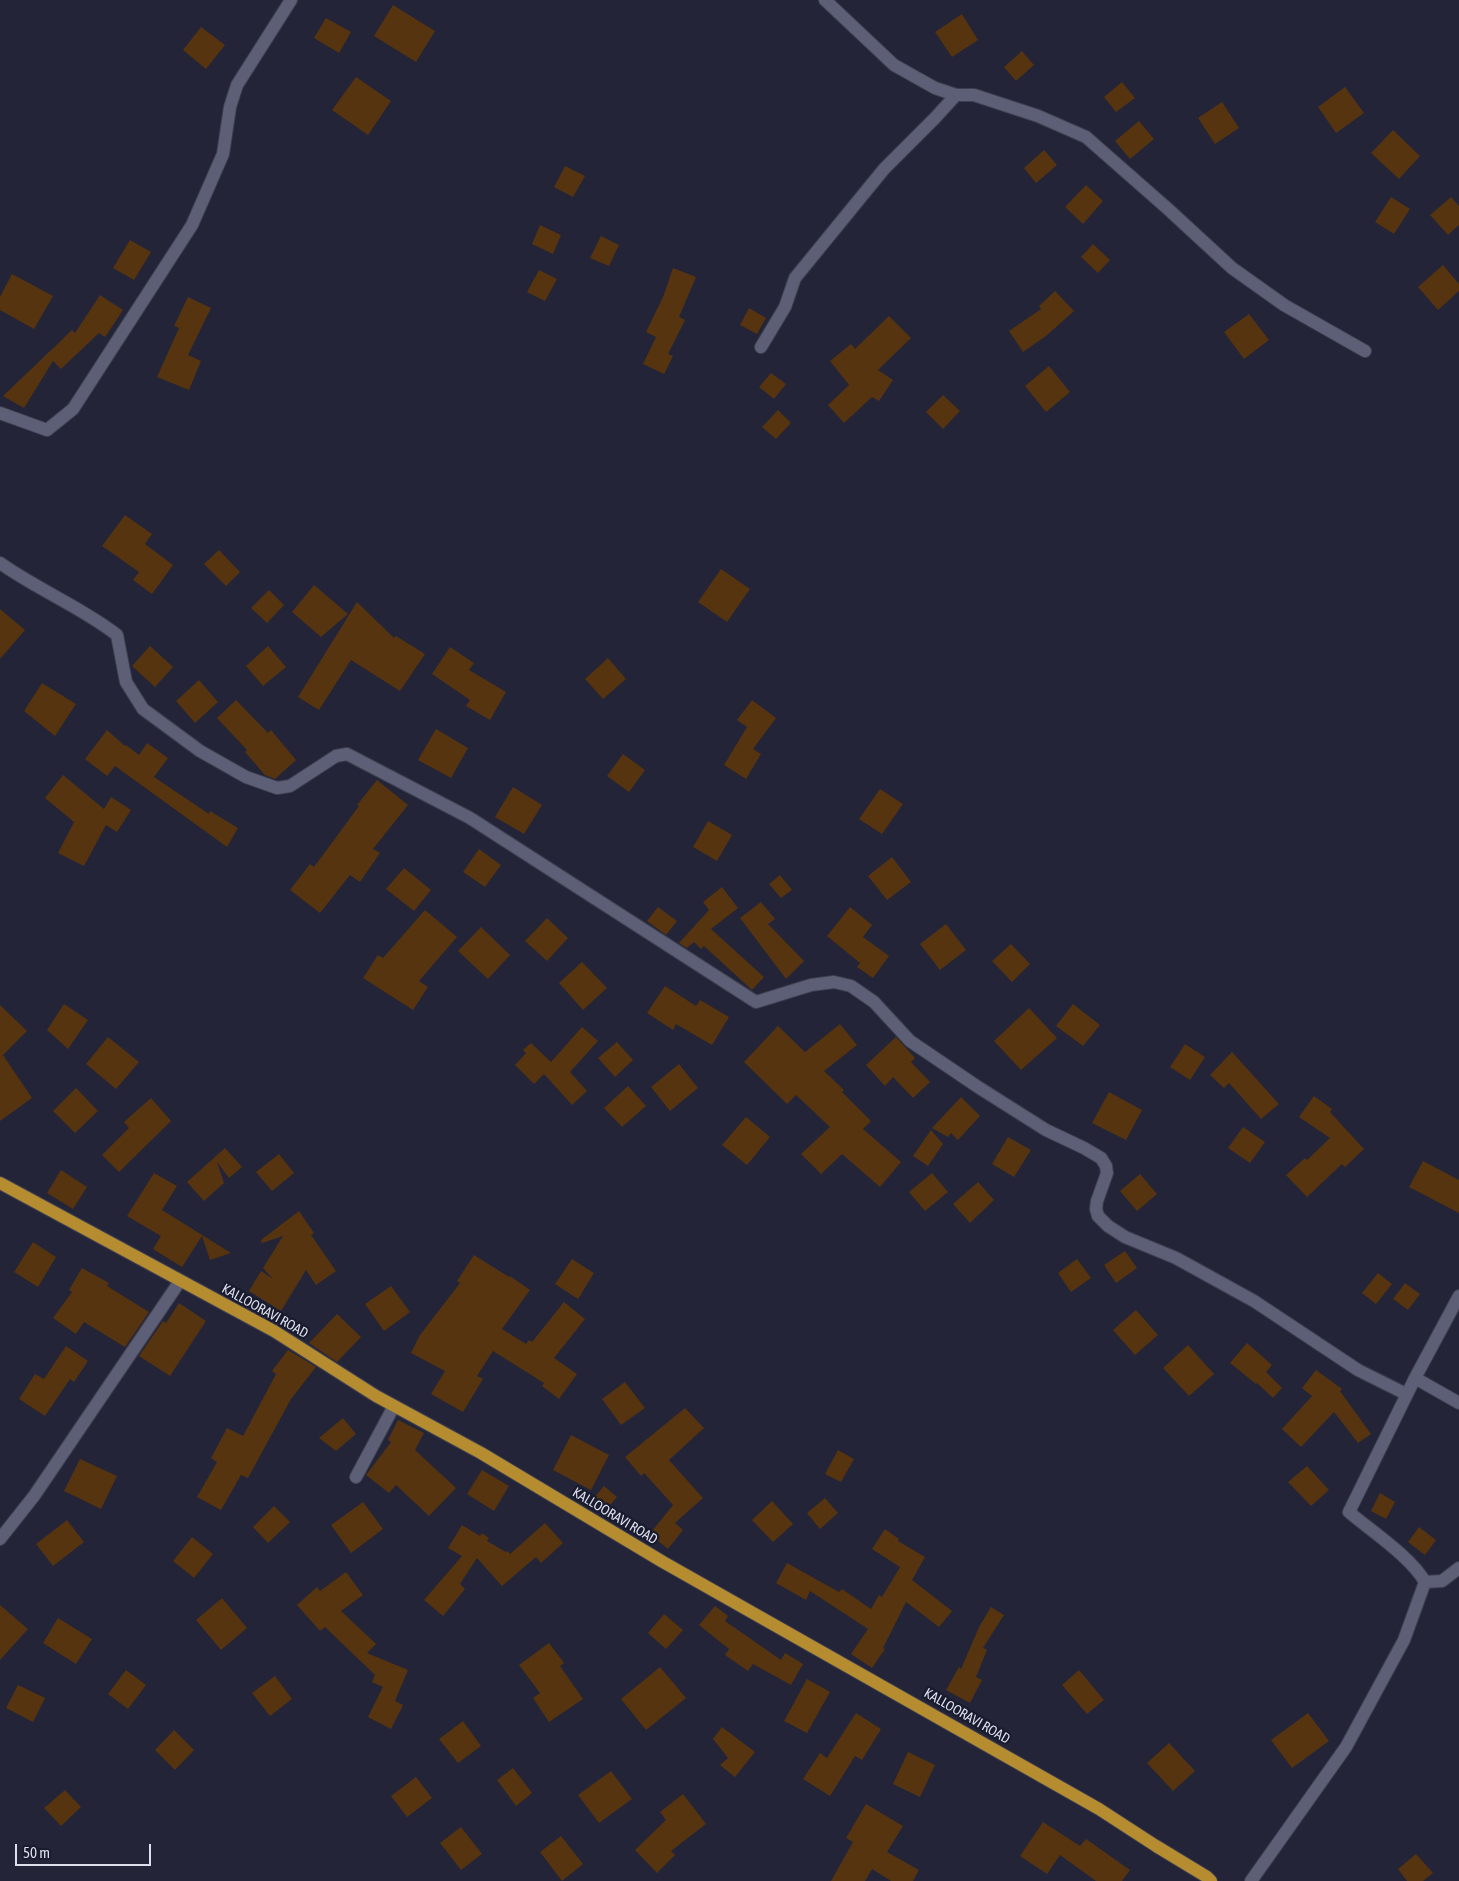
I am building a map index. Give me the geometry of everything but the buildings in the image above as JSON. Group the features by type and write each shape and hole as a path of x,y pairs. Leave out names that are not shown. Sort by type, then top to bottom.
{"main road":[{"name":"KALLOORAVI ROAD","path":"0,1183 274,1331 394,1406 481,1453 663,1562 1099,1809 1211,1881"}],"street":[{"path":"0,413 46,430 73,409 192,225 223,154 230,107 237,86 291,0"},
{"path":"825,0 894,65 935,88 956,95 974,95 1038,116 1086,137 1232,268 1284,305 1365,351"},
{"path":"761,348 785,307 795,278 884,169 956,95"},
{"path":"0,563 18,576 102,623 117,635 126,682 143,709 200,751 246,776 277,788 290,786 336,756 347,754 470,818 756,1002 811,985 834,982 852,986 874,1002 910,1041 1046,1130 1101,1158 1106,1166 1107,1173 1096,1208 1098,1216 1108,1226 1125,1237 1176,1258 1254,1301 1358,1370 1406,1394"},
{"path":"0,1539 34,1496 180,1281"},
{"path":"1251,1881 1346,1746 1404,1640 1425,1582 1420,1573 1402,1556 1349,1512 1406,1394 1459,1296"},
{"path":"1415,1378 1459,1403"},
{"path":"356,1477 394,1406"},
{"path":"1425,1582 1442,1581 1459,1568"}]}
